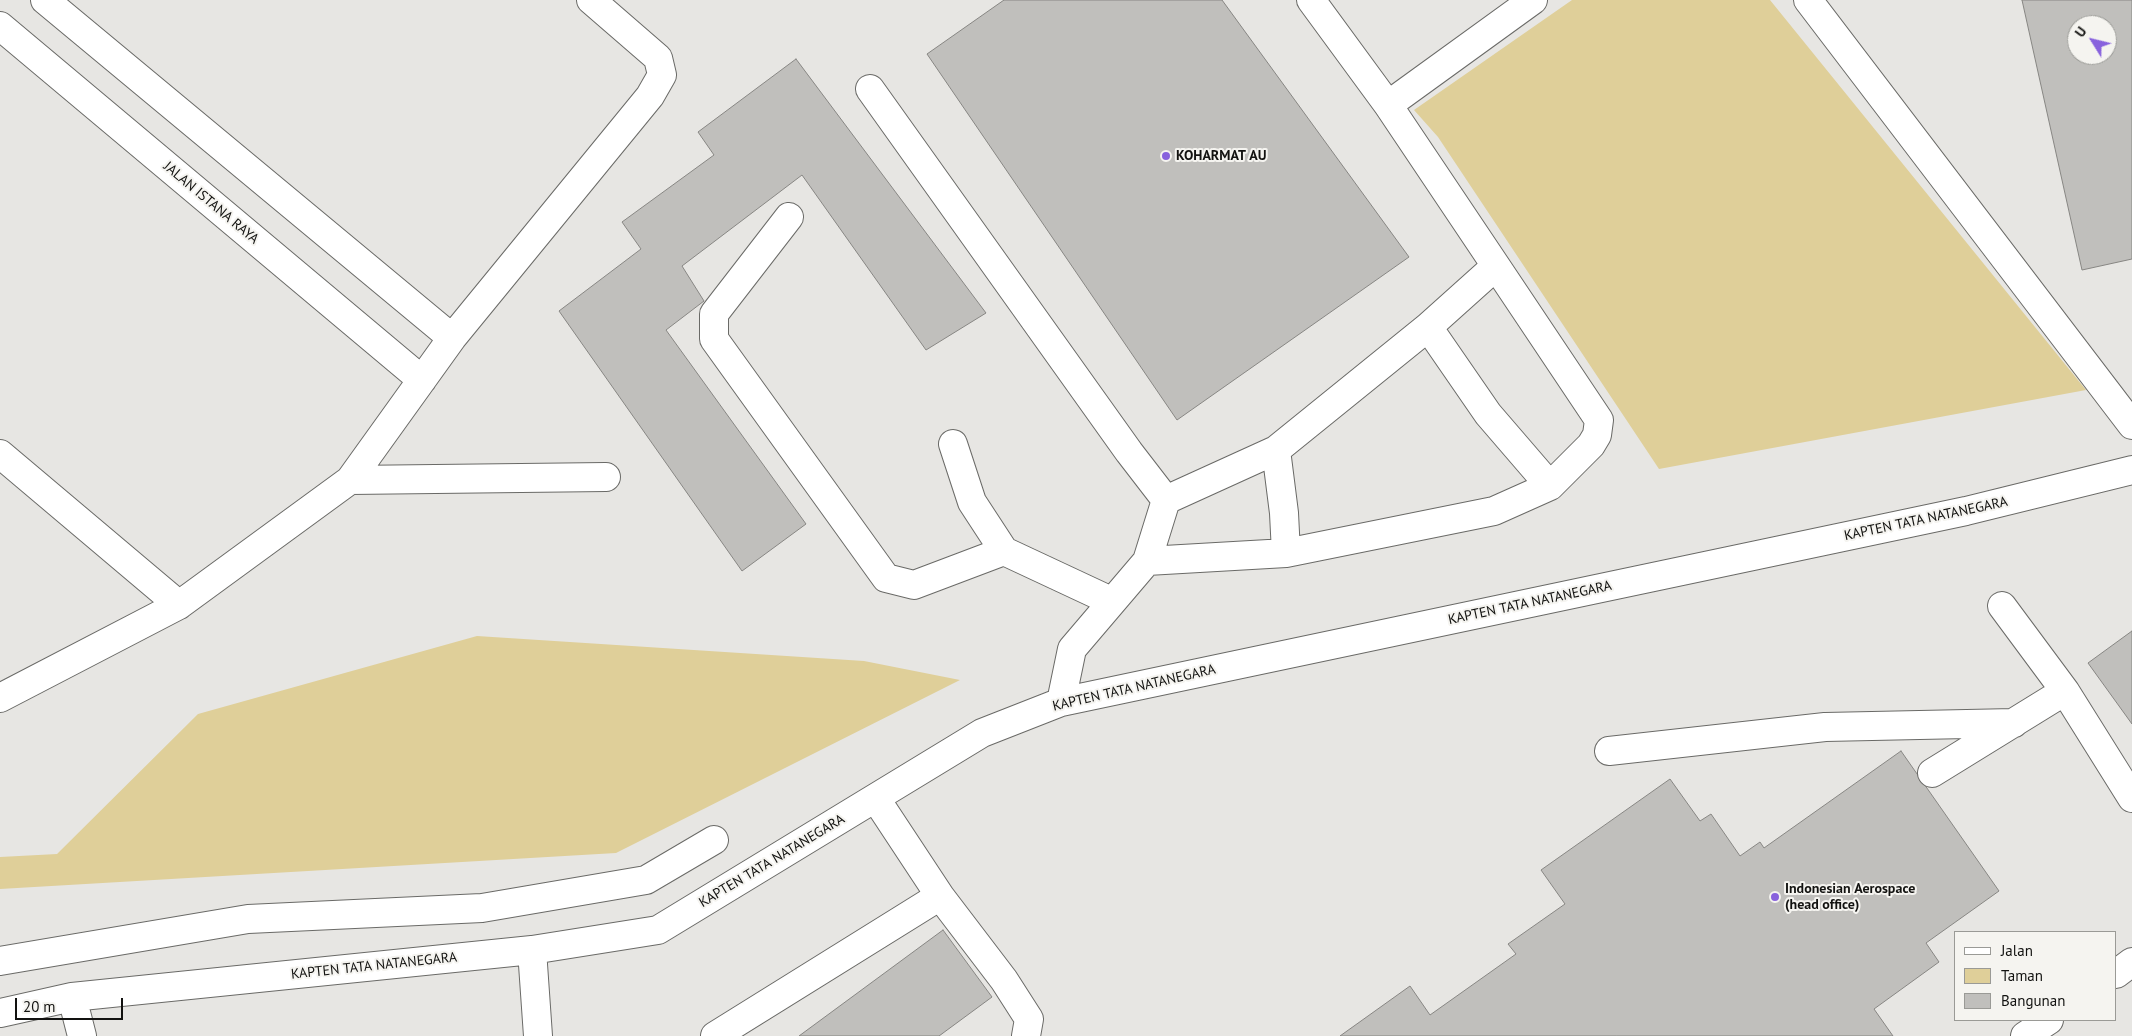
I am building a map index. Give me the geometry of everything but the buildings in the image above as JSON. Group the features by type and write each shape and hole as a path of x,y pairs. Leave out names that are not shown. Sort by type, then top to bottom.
{"street":[{"path":"45,0 452,338"},
{"path":"0,698 179,605 350,480 452,338 650,96 662,75 658,58 591,0"},
{"path":"1147,561 1286,553 1494,511 1550,486 1592,444 1597,435 1599,420 1388,105 1311,0"},
{"path":"1388,105 1533,0"},
{"path":"1808,0 2132,425"},
{"name":"JALAN ISTANA RAYA","path":"0,26 422,380"},
{"path":"870,89 1129,452 1166,500"},
{"path":"789,217 714,314 714,339 886,578 914,585 1004,551"},
{"path":"1061,702 1072,649 1147,561 1166,500 1276,450 1428,327 1496,266"},
{"path":"1428,327 1488,414 1550,486"},
{"path":"953,444 972,502 1004,551 1111,601"},
{"path":"1276,450 1284,513 1286,553"},
{"path":"0,454 179,605"},
{"name":"KAPTEN TATA NATANEGARA","path":"0,1013 72,997 532,950 658,930 982,733 1061,702 1966,511 2132,470"},
{"path":"350,480 606,477"},
{"path":"2002,606 2065,691 2132,798"},
{"path":"1932,773 2065,691"},
{"path":"1609,751 1825,727 2014,723"},
{"path":"876,799 940,896 1004,980 1029,1019 1026,1036"},
{"path":"0,961 248,919 482,908 646,880 714,840"},
{"path":"715,1036 940,896"},
{"path":"532,950 538,1036"},
{"path":"2117,973 2132,962"},
{"path":"72,997 82,1036"},
{"path":"2025,1036 2048,1021"}],"green space":[{"path":"1572,0 1770,0 2086,390 1659,469 1438,137 1414,110"},
{"path":"477,636 864,661 960,680 616,853 0,889 0,857 57,854 198,714"}],"place":[{"name":"KOHARMAT AU","path":"1166,156"},
{"name":"Indonesian Aerospace (head office)","path":"1775,897"}]}
